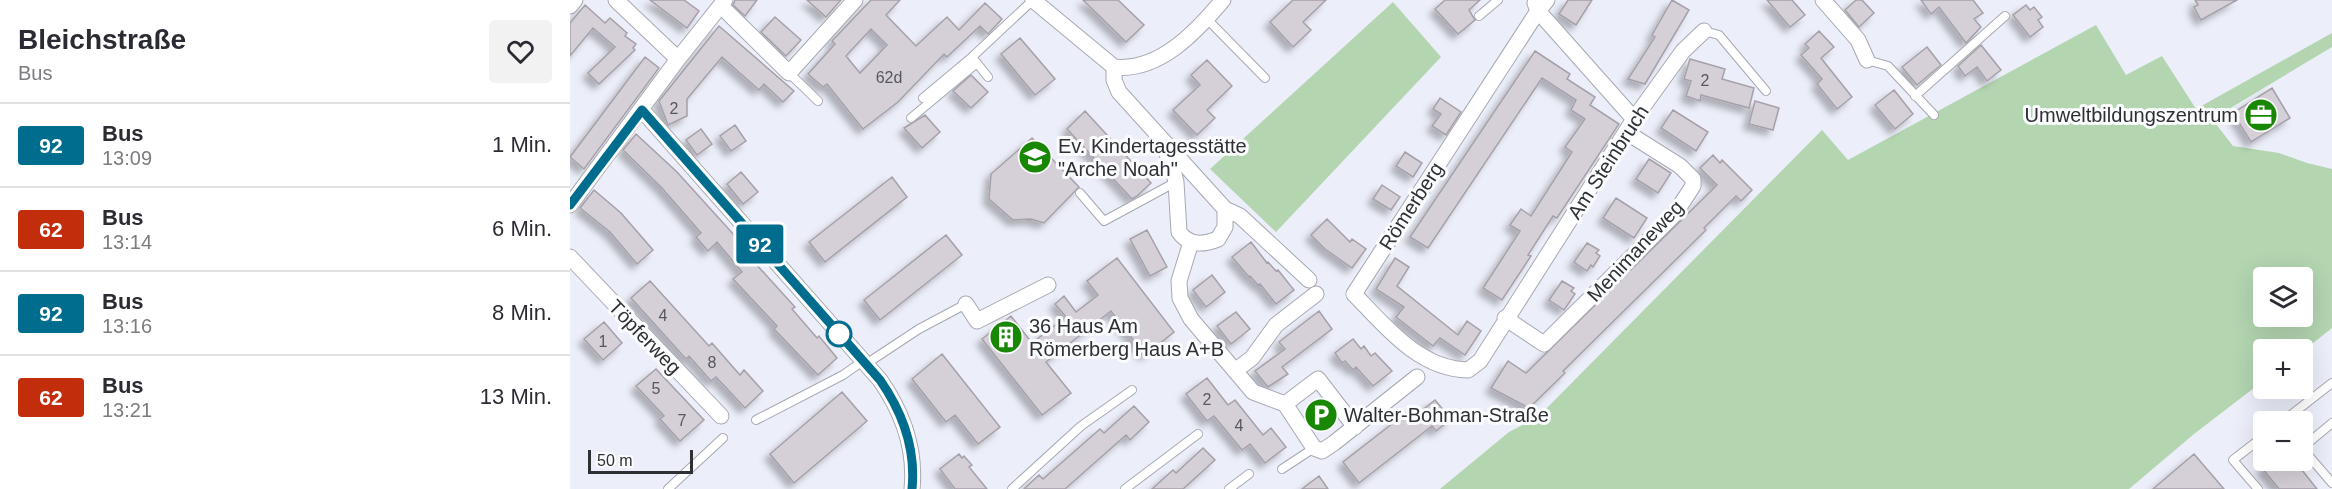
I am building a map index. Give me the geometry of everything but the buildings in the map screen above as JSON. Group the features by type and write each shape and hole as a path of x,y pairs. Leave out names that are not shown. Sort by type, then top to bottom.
{"street":[{"path":"570,6 575,0"},
{"path":"616,0 678,59"},
{"path":"570,205 678,59 723,3 789,73 855,0"},
{"path":"1033,0 1114,67 1127,68 1140,66 1159,58 1207,19 1223,0"},
{"path":"1823,0 1858,40 1867,60"},
{"path":"1540,4 1630,125"},
{"name":"Römerberg","path":"1468,370 1453,370 1436,365 1420,355 1387,327 1354,294 1540,4"},
{"name":"Am Steinbruch","path":"1468,370 1480,361 1505,318 1630,125 1683,51 1704,32"},
{"path":"1114,67 1114,80 1119,92 1161,140 1228,211 1240,216 1309,280"},
{"path":"642,110 864,362 893,399 906,427 912,460 912,489"},
{"name":"Menimaneweg","path":"1505,318 1544,344 1674,215 1693,186 1693,179 1680,166 1630,125"},
{"path":"1161,140 1176,182 1179,232 1183,238 1191,242 1206,244 1218,239 1225,227 1228,211"},
{"path":"1191,242 1179,281 1180,298 1191,319 1236,370 1252,392 1284,404 1314,448 1322,452 1417,376"},
{"name":"Töpferweg","path":"570,258 721,416"},
{"path":"966,304 977,321 1048,285"},
{"path":"1236,370 1252,358 1276,325 1316,294"},
{"path":"1284,404 1318,379 1355,427"}],"lane":[{"path":"911,118 974,60 1033,0"},
{"path":"1479,16 1498,0"},
{"path":"1915,96 2006,16"},
{"path":"1207,19 1265,78"},
{"name":"Am Steinbruch","path":"1704,32 1719,35 1766,91"},
{"path":"974,60 988,77"},
{"path":"923,98 974,60"},
{"path":"1867,60 1888,66 1934,115"},
{"path":"789,73 818,100"},
{"path":"1080,193 1104,221 1176,182"},
{"path":"756,420 843,375 919,329 966,304"},
{"path":"2296,411 2332,383"},
{"path":"1012,489 1081,426 1132,390"},
{"path":"2313,439 2332,423"},
{"path":"1125,489 1198,434"},
{"path":"668,489 723,438"},
{"path":"2253,445 2233,460 2258,489"},
{"path":"1282,469 1314,448"},
{"path":"2313,461 2332,483"},
{"path":"1229,489 1249,474"}],"green space":[{"path":"1393,2 1441,57 1276,232 1210,169"},
{"path":"2096,25 2126,75 2162,56 2196,109 2332,33 2332,47 2212,119 2233,146 2279,153 2332,169 2332,328 2313,343 2313,339 2253,339 2253,389 2194,434 2129,489 1440,489 1509,432 1538,417 1822,130 1848,160"}],"bus line":[{"name":"92","path":"570,205 642,110 880,380 893,399 906,427 912,460 912,489"}],"place":[{"name":"Umweltbildungszentrum","path":"2261,115"},
{"name":"Ev. Kindertagesstätte \"Arche Noah\"","path":"1035,157"},
{"name":"36 Haus Am Römerberg Haus A+B","path":"1006,337"},
{"name":"Walter-Bohman-Straße","path":"1321,415"}]}
